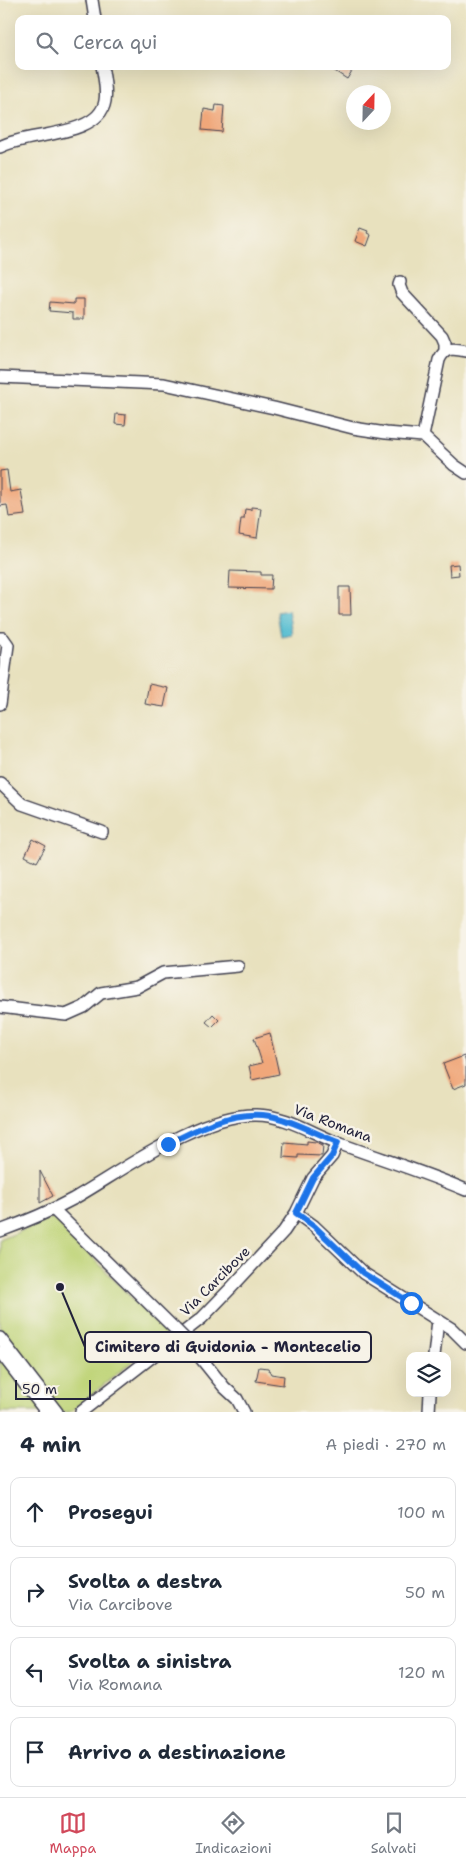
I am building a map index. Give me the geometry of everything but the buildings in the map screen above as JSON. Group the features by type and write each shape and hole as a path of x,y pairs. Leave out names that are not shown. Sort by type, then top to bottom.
{"street":[{"path":"92,0 94,15"},
{"path":"1,145 73,128 95,118 103,108 106,100 102,70"},
{"path":"400,282 402,292 442,336 445,343 445,350 439,360 423,436"},
{"path":"445,350 450,348 466,351"},
{"path":"0,377 158,384 248,401 353,428 423,436 452,463 466,473"},
{"path":"0,638 3,638 8,645 0,704"},
{"path":"0,783 22,804 102,832"},
{"path":"0,1006 66,1015 84,1007 101,992 137,987 163,973 238,966"},
{"name":"Via Romana","path":"0,1231 53,1209 160,1147 205,1126 230,1118 251,1115 270,1116 292,1123 466,1190"},
{"name":"Via Carcibove","path":"81,1412 202,1318 278,1237 296,1213 313,1178 332,1156 338,1142"},
{"path":"53,1209 187,1341 224,1387 237,1399 244,1412"},
{"path":"296,1213 314,1226 363,1273 452,1329 466,1343"},
{"path":"434,1352 438,1320"},
{"path":"0,1338 57,1412"},
{"path":"2,1357 46,1412"},
{"path":"429,1412 430,1397"}],"green space":[{"path":"54,1217 166,1334 70,1412 0,1412 0,1240"}],"water":[{"path":"288,610 292,634 281,636 277,612"}],"place":[{"name":"Cimitero di Guidonia - Montecelio","path":"60,1287"}],"route":[{"path":"168,1144 205,1126 230,1118 251,1115 270,1116 338,1142 332,1156 313,1178 296,1213 314,1226 363,1273 411,1303"}]}
